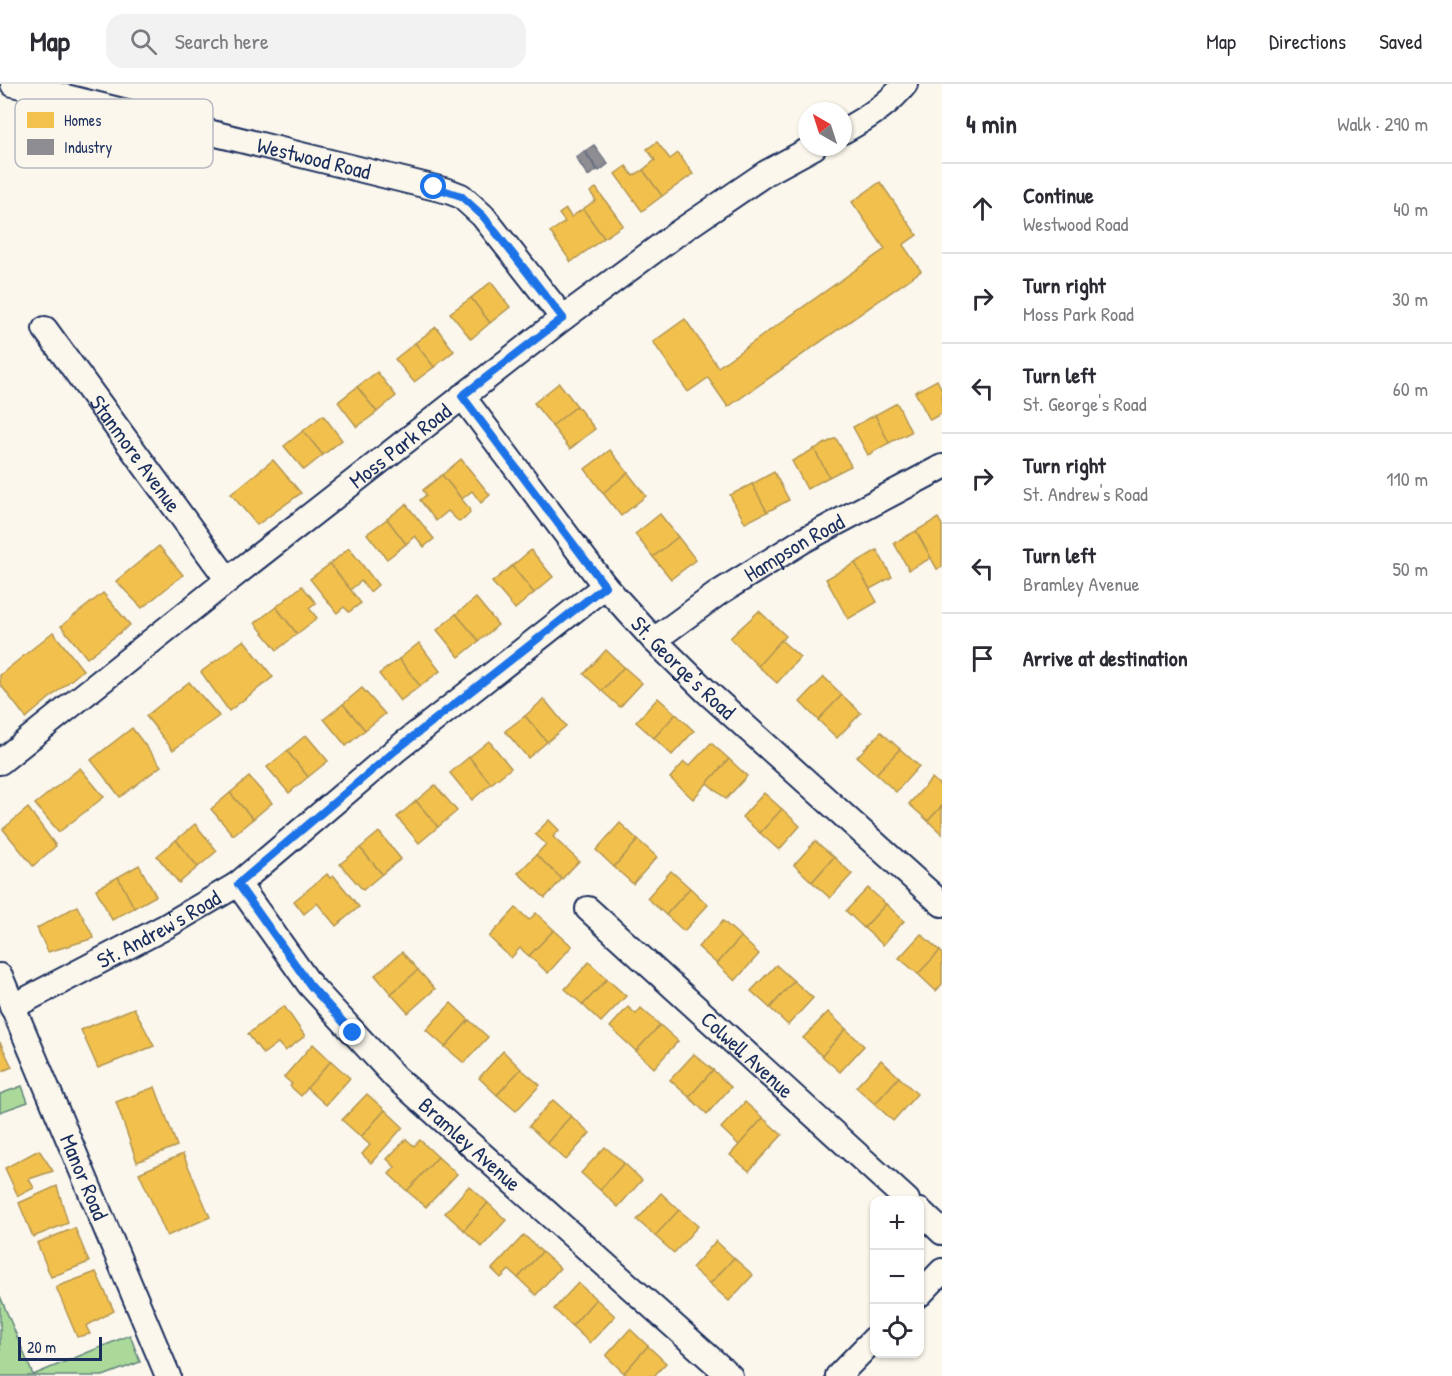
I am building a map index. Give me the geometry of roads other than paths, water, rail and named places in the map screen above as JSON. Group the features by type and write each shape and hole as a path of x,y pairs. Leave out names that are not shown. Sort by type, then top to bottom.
{"street":[{"name":"Westwood Road","path":"13,84 75,99"},
{"path":"852,126 899,92 905,84"},
{"name":"Westwood Road","path":"213,133 448,190 461,196 483,216 563,318"},
{"name":"Moss Park Road","path":"0,762 563,318 766,173 798,156"},
{"name":"Stanmore Avenue","path":"45,329 228,580"},
{"name":"St. George's Road","path":"462,396 605,586 654,640 706,691 942,904"},
{"name":"Hampson Road","path":"654,640 717,594 804,540 942,467"},
{"name":"St. Andrew's Road","path":"12,1007 163,928 238,884 396,750 605,586"},
{"name":"Bramley Avenue","path":"238,884 310,985 395,1077 730,1376"},
{"name":"Colwell Avenue","path":"588,909 904,1196"},
{"name":"Manor Road","path":"0,976 168,1376"},
{"path":"924,1215 942,1232"},
{"path":"924,1290 942,1271"},
{"path":"838,1376 870,1343"}]}
